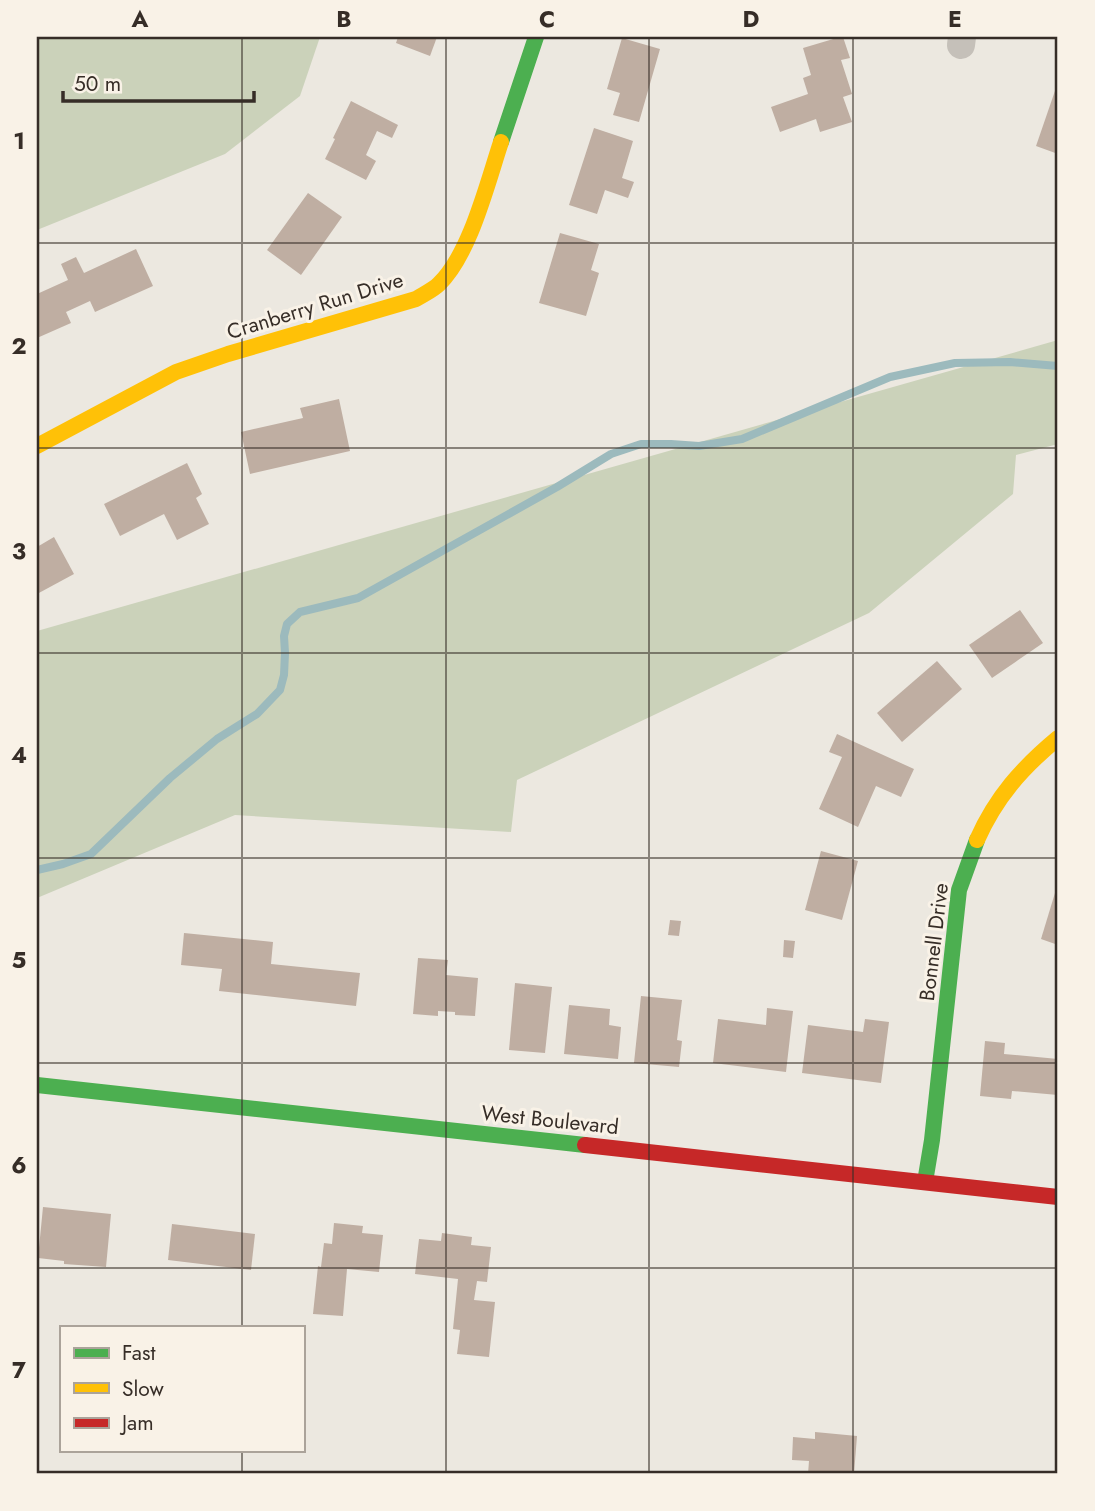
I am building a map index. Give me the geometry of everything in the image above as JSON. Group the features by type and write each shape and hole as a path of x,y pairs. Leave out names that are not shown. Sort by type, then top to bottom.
{"street":[{"name":"Cranberry Run Drive","path":"37,446 176,372 415,299 437,286 460,256 479,209 536,37"},
{"name":"Bonnell Drive","path":"925,1182 959,890 965,868 981,830 1005,791 1032,760 1058,738"},
{"name":"West Boulevard","path":"37,1085 1058,1197"}],"green space":[{"path":"37,37 320,37 300,96 225,154 37,230"},
{"path":"1058,340 1058,444 1016,455 1013,494 869,613 517,780 511,832 235,815 37,898 37,631"}],"building":[{"path":"398,37 437,37 430,56 396,43"},
{"path":"843,37 850,58 841,60 852,94 843,97 852,122 820,132 816,119 780,132 771,107 808,94 803,78 811,75 803,48"},
{"path":"622,38 660,49 639,122 613,115 620,93 607,89"},
{"path":"1058,82 1058,154 1036,146"},
{"path":"351,101 398,125 392,138 377,131 366,155 376,161 366,180 325,159"},
{"path":"594,128 633,141 622,178 634,182 628,198 605,190 597,214 569,205"},
{"path":"308,193 342,217 301,275 267,250"},
{"path":"560,233 599,244 591,270 599,273 586,316 539,303"},
{"path":"136,249 153,286 95,312 90,301 66,312 71,323 37,338 37,294 68,280 61,264 76,257 84,273"},
{"path":"339,399 350,451 250,474 241,432 303,418 300,408"},
{"path":"187,463 202,494 196,498 209,524 177,540 164,514 120,536 104,504"},
{"path":"54,537 74,574 37,594 37,547"},
{"path":"1020,610 1043,643 992,678 969,645"},
{"path":"937,661 962,689 902,742 877,713"},
{"path":"837,734 914,769 901,797 876,786 858,827 819,809 842,757 829,752"},
{"path":"821,851 858,861 842,920 805,910"},
{"path":"1058,883 1058,945 1041,939"},
{"path":"670,920 681,921 679,936 668,935"},
{"path":"184,933 273,942 271,964 360,973 356,1006 219,991 222,969 181,965"},
{"path":"784,940 795,941 793,958 783,957"},
{"path":"418,958 448,960 446,975 478,978 475,1016 438,1011 438,1016 413,1014"},
{"path":"515,983 552,987 545,1053 509,1050"},
{"path":"641,996 682,1000 677,1040 682,1041 679,1067 634,1063"},
{"path":"569,1005 610,1009 609,1025 621,1027 618,1059 564,1054"},
{"path":"767,1008 793,1011 786,1072 713,1063 718,1019 766,1025"},
{"path":"865,1019 889,1022 881,1083 802,1073 808,1025 863,1032"},
{"path":"985,1041 1005,1043 1004,1054 1058,1059 1058,1095 1012,1091 1011,1099 980,1096"},
{"path":"43,1207 111,1214 106,1267 64,1264 64,1261 38,1258"},
{"path":"334,1223 363,1226 362,1233 383,1235 379,1272 347,1269 343,1316 313,1314 318,1266 321,1267 324,1243 332,1244"},
{"path":"172,1224 255,1234 251,1270 168,1260"},
{"path":"442,1233 472,1237 471,1245 491,1247 487,1282 477,1281 474,1300 495,1302 489,1357 457,1354 460,1330 453,1329 458,1279 415,1274 419,1239 441,1241"},
{"path":"815,1432 857,1436 854,1474 808,1474 809,1461 792,1460 793,1437 815,1439"}],"waterway":[{"path":"37,870 91,854 170,778 217,739 257,714 280,690 284,675 284,636 287,624 300,612 358,598 611,454 641,444 699,446 742,439 890,377 955,363 1010,362 1058,366"}],"traffic: fast":[{"path":"501,142 536,37"},
{"path":"925,1182 959,890 977,840"},
{"path":"37,1085 585,1145"}],"traffic: slow":[{"path":"37,446 176,372 416,299 431,290 450,271 469,237 501,142"},
{"path":"977,840 1011,784 1058,738"}],"traffic: jam":[{"path":"585,1145 1058,1197"}]}
